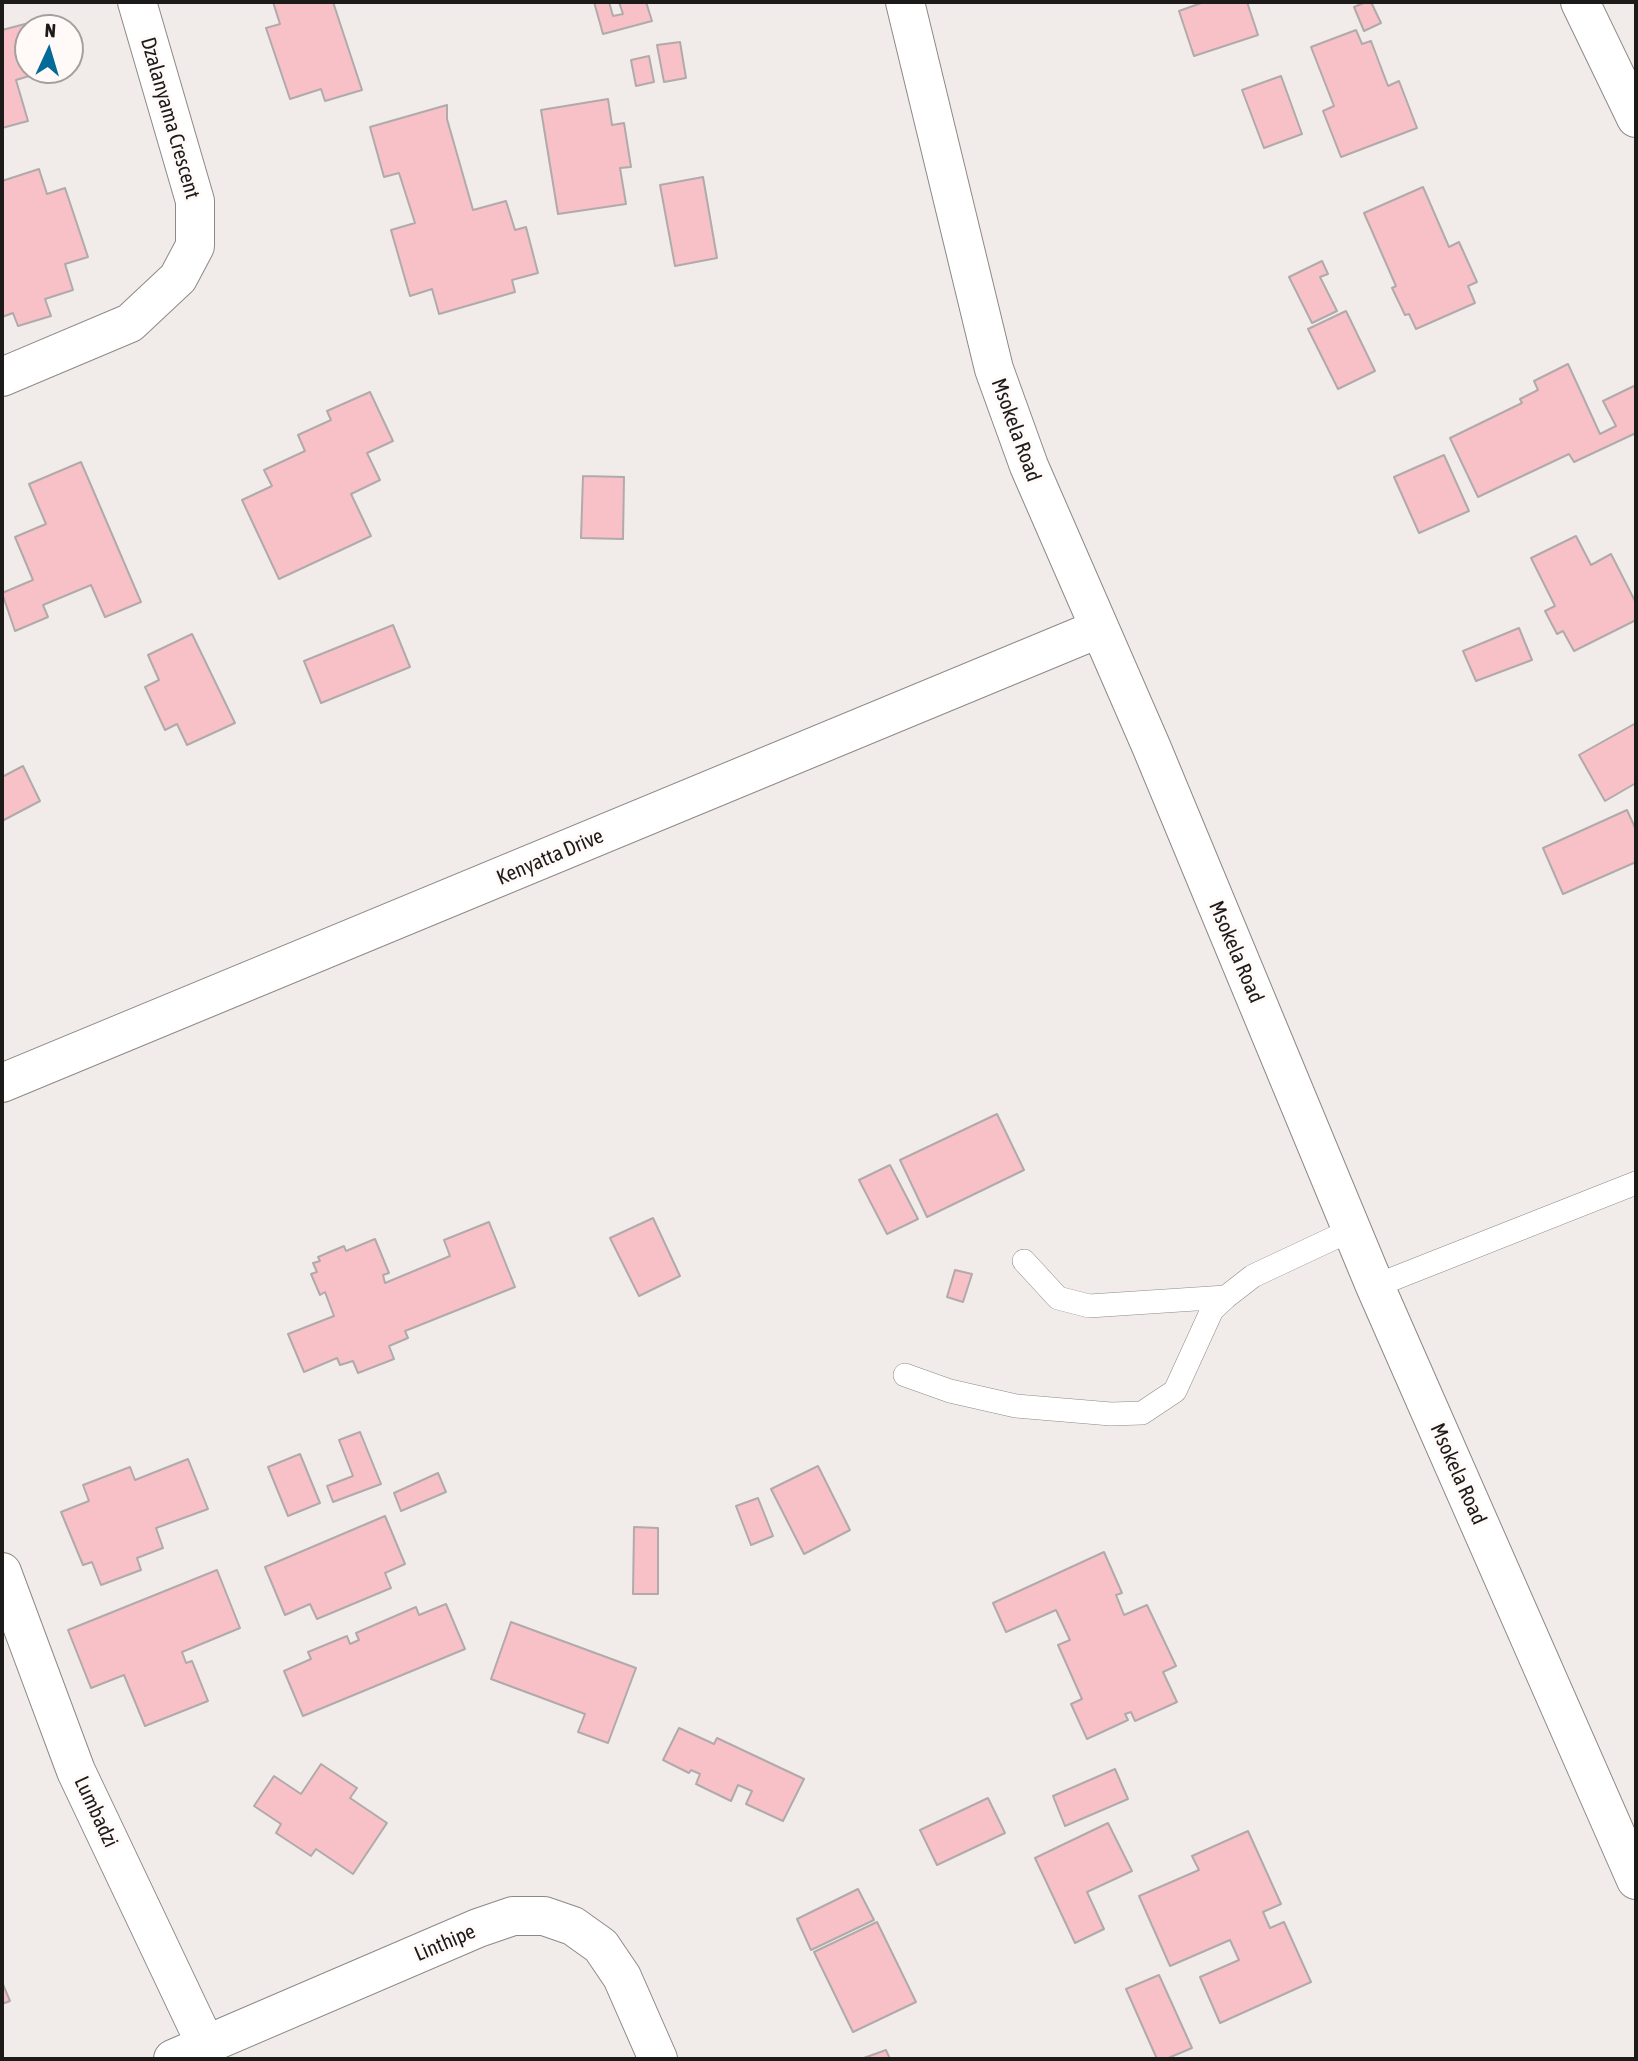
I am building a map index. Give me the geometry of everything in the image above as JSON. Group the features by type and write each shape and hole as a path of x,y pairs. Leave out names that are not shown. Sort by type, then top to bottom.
{"street":[{"name":"Dzalanyama Crescent","path":"2,377 130,323 178,278 195,246 195,201 136,2"},
{"name":"Msokela Road","path":"905,2 994,369 1029,466 1097,629 1156,759 1375,1286 1636,1880"},
{"path":"1580,2 1636,118"},
{"name":"Kenyatta Drive","path":"2,1083 1097,629"},
{"name":"Lumbadzi","path":"2,1572 76,1771 189,2052"},
{"name":"Linthipe","path":"189,2052 478,1928 513,1916 544,1916 573,1926 601,1946 622,1977 658,2059"}],"lane":[{"path":"1375,1286 1636,1183"},
{"path":"905,1375 950,1391 1016,1406 1111,1413 1142,1412 1175,1391 1212,1310 1226,1297 1253,1276 1352,1230"},
{"path":"1024,1261 1058,1298 1089,1306 1226,1297"}],"building":[{"path":"273,2 333,2 362,90 325,101 321,89 290,99 266,28 280,24"},
{"path":"594,2 609,2 613,16 623,14 619,2 646,2 652,21 603,34"},
{"path":"1204,2 1247,2 1258,35 1194,56 1179,11"},
{"path":"1371,2 1381,23 1364,31 1354,7"},
{"path":"14,27 14,84 17,84 28,121 2,128 2,30"},
{"path":"1356,30 1362,44 1371,41 1388,86 1399,81 1417,128 1341,157 1323,111 1334,106 1311,47"},
{"path":"680,42 686,78 664,82 657,45"},
{"path":"649,56 654,82 636,86 631,60"},
{"path":"1281,76 1302,134 1264,148 1242,90"},
{"path":"608,99 612,125 624,123 631,167 620,168 626,204 558,214 541,110"},
{"path":"447,105 447,119 473,210 506,201 515,230 526,227 538,273 512,280 515,292 439,314 432,289 410,296 391,230 415,223 399,173 384,177 370,127"},
{"path":"39,169 47,194 65,188 88,257 65,264 73,290 45,299 51,316 18,326 13,313 2,317 2,181"},
{"path":"703,177 717,258 675,266 660,185"},
{"path":"1423,187 1449,247 1459,242 1477,282 1468,286 1475,303 1416,329 1409,314 1405,315 1392,288 1396,286 1364,213"},
{"path":"1322,261 1328,274 1320,277 1337,311 1312,323 1289,277"},
{"path":"1346,311 1375,371 1338,389 1308,329"},
{"path":"1568,364 1600,434 1616,426 1603,401 1636,385 1636,433 1574,462 1569,454 1478,497 1450,438 1522,403 1520,399 1538,390 1534,381"},
{"path":"370,392 393,441 367,453 380,480 351,494 371,536 279,579 242,500 272,486 264,470 305,451 298,435 331,420 327,411"},
{"path":"1444,455 1469,511 1419,533 1394,477"},
{"path":"81,462 141,602 105,617 91,585 43,605 48,617 15,631 2,593 33,580 15,537 46,524 29,484"},
{"path":"583,476 624,477 623,539 581,538"},
{"path":"1576,536 1591,565 1611,554 1636,603 1636,620 1574,651 1563,631 1557,634 1545,611 1555,606 1531,558"},
{"path":"393,625 410,667 321,703 304,661"},
{"path":"1519,628 1532,660 1476,681 1463,651"},
{"path":"192,634 235,723 187,745 177,724 165,730 145,687 159,680 148,655"},
{"path":"1636,723 1636,783 1605,801 1579,755"},
{"path":"23,766 40,801 2,821 2,777"},
{"path":"1627,810 1636,830 1636,862 1563,894 1543,848"},
{"path":"997,1114 1024,1170 927,1217 900,1160"},
{"path":"890,1165 918,1219 887,1234 859,1180"},
{"path":"653,1218 680,1276 639,1296 610,1238"},
{"path":"489,1222 515,1287 405,1331 408,1338 389,1346 394,1359 358,1373 353,1361 340,1365 337,1358 304,1372 288,1334 334,1316 325,1292 320,1295 311,1274 317,1272 313,1263 320,1261 318,1257 344,1246 346,1251 375,1239 389,1273 383,1275 385,1283 450,1256 444,1240"},
{"path":"955,1270 972,1274 963,1302 947,1297"},
{"path":"360,1432 381,1484 333,1502 327,1486 353,1476 339,1440"},
{"path":"300,1454 320,1503 288,1516 268,1467"},
{"path":"188,1459 208,1509 156,1528 163,1548 137,1558 141,1570 101,1585 92,1562 83,1565 61,1512 89,1501 83,1485 130,1467 135,1480"},
{"path":"818,1466 850,1530 804,1554 771,1489"},
{"path":"438,1473 446,1492 401,1511 394,1493"},
{"path":"758,1498 773,1536 751,1545 736,1506"},
{"path":"385,1516 405,1564 385,1573 391,1588 317,1619 310,1604 285,1615 265,1567"},
{"path":"634,1527 658,1528 658,1594 633,1594"},
{"path":"1104,1552 1122,1593 1116,1595 1124,1615 1147,1605 1176,1666 1163,1672 1177,1702 1135,1721 1131,1712 1125,1714 1128,1720 1087,1739 1071,1704 1082,1699 1058,1645 1070,1640 1056,1610 1006,1632 993,1603"},
{"path":"217,1570 240,1628 182,1652 186,1663 192,1661 208,1701 145,1726 124,1675 91,1688 68,1630"},
{"path":"446,1604 465,1649 303,1716 284,1671 311,1659 308,1652 347,1636 350,1644 359,1640 356,1633 416,1607 419,1615"},
{"path":"511,1622 636,1668 608,1743 578,1732 585,1714 491,1679"},
{"path":"679,1728 714,1744 717,1738 804,1779 783,1821 746,1804 752,1791 738,1785 731,1801 696,1784 700,1774 691,1770 689,1773 663,1760"},
{"path":"321,1764 357,1788 350,1798 387,1823 353,1874 316,1849 311,1856 276,1833 281,1824 254,1806 274,1776 301,1794"},
{"path":"1115,1769 1128,1799 1065,1826 1053,1796"},
{"path":"988,1798 1005,1833 937,1865 920,1830"},
{"path":"1108,1823 1132,1871 1087,1892 1104,1929 1075,1943 1035,1858"},
{"path":"1248,1831 1281,1904 1263,1912 1270,1928 1284,1922 1311,1982 1220,2023 1200,1977 1239,1960 1230,1940 1170,1966 1139,1896 1199,1870 1192,1856"},
{"path":"858,1889 874,1920 811,1950 797,1919"},
{"path":"877,1922 916,2002 853,2032 814,1952"},
{"path":"1159,1975 1192,2048 1166,2059 1157,2059 1126,1989"},
{"path":"2,1982 10,2001 2,2004"},
{"path":"886,2050 890,2059 861,2059"}]}
